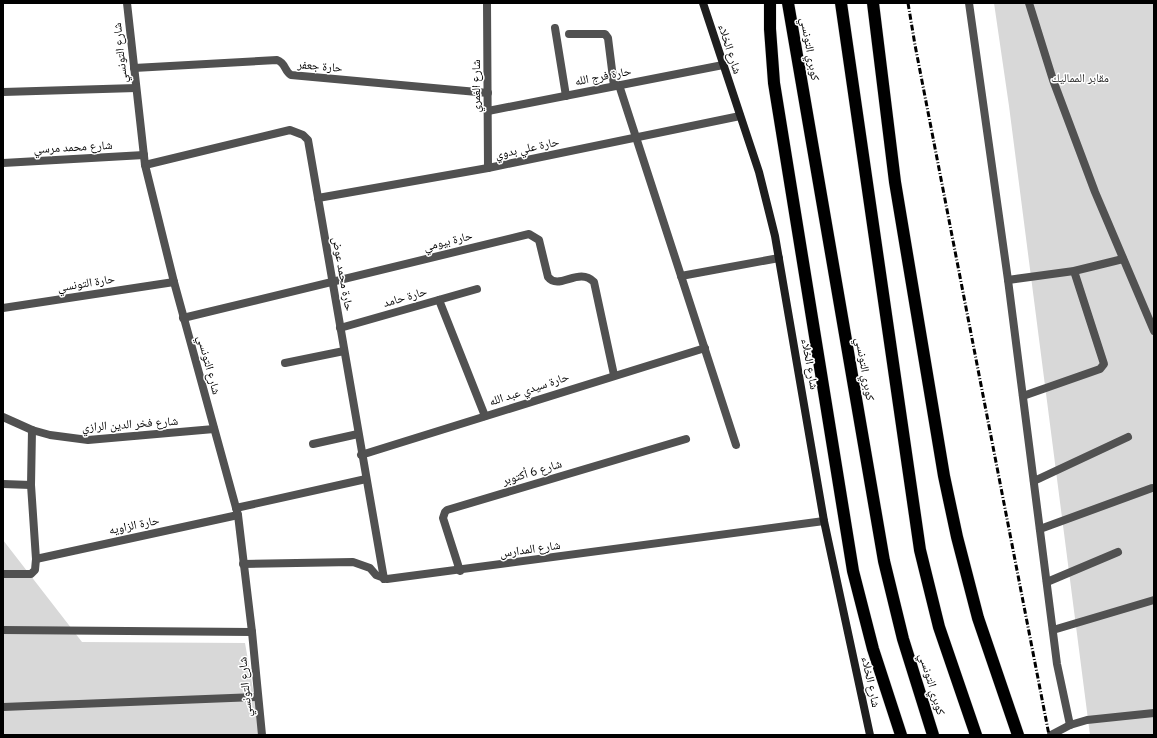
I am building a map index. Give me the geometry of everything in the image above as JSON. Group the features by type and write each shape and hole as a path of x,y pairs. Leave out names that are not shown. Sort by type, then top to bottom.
{"highway":[{"path":"770,3 770,30 774,83 853,571 873,649 901,735"},
{"name":"كوبري التونسي","path":"788,3 884,561 904,639 933,735"},
{"name":"كوبري التونسي","path":"841,3 920,550 939,627 976,735"},
{"path":"873,3 895,182 944,476 957,537 978,618 1018,735"}],"street":[{"name":"شارع التونسي","path":"127,3 145,166 174,282 237,512 252,632 257,697 262,735"},
{"name":"شارع الغمري","path":"487,3 488,168"},
{"name":"شارع الخلاء","path":"703,3 758,172 776,236 824,521 870,735"},
{"path":"969,3 1008,280 1053,630 1070,725"},
{"path":"1029,3 1053,80 1095,192 1154,331"},
{"path":"555,28 566,96"},
{"path":"569,34 605,34 608,38 617,86 736,445"},
{"name":"حارة جعفر","path":"134,68 277,60 284,64 286,70 291,75 488,93"},
{"name":"حارة فرج الله","path":"488,111 723,64"},
{"path":"3,92 136,88"},
{"name":"حارة علي بدوي","path":"318,198 488,168 740,116"},
{"name":"حارة محمد عوض","path":"145,166 290,130 297,131 308,140 361,455 384,579"},
{"name":"شارع محمد مرسي","path":"3,163 144,155"},
{"name":"حارة بيومي","path":"184,318 525,234 532,235 540,244 548,277 551,281 557,282 581,276 590,278 594,282 614,375"},
{"path":"681,276 779,258"},
{"path":"1008,280 1074,271 1123,259"},
{"path":"1023,396 1100,370 1104,364 1074,271"},
{"name":"حارة التونسي","path":"3,308 174,282"},
{"name":"حارة حامد","path":"340,328 477,290"},
{"path":"439,300 485,416"},
{"name":"حارة سيدي عبد الله","path":"361,455 614,375 705,348"},
{"path":"285,363 344,351"},
{"name":"شارع فخر الدين الرازي","path":"3,417 32,430 69,439 88,440 214,429"},
{"path":"3,574 31,574 35,570 36,559 31,485 32,430"},
{"path":"313,444 358,434"},
{"path":"1034,481 1128,437"},
{"name":"شارع 6 أكتوبر","path":"460,571 443,518 444,512 447,510 686,439"},
{"name":"حارة الزاويه","path":"36,559 237,512 366,479"},
{"path":"3,484 31,485"},
{"path":"1040,528 1152,488"},
{"name":"شارع المدارس","path":"384,579 460,571 824,521"},
{"path":"1047,582 1118,552"},
{"path":"243,564 352,562 370,568 376,575 384,579"},
{"path":"1053,630 1154,600"},
{"path":"3,630 252,632"},
{"path":"3,707 257,697"},
{"path":"1051,735 1070,725 1087,720 1154,713"}],"green space":[{"name":"مقابر المماليك","path":"994,3 1154,3 1154,735 1090,735 1009,106"},
{"path":"3,540 82,642 245,643 261,735 3,735"}],"railway":[{"path":"908,3 1049,735"}]}
